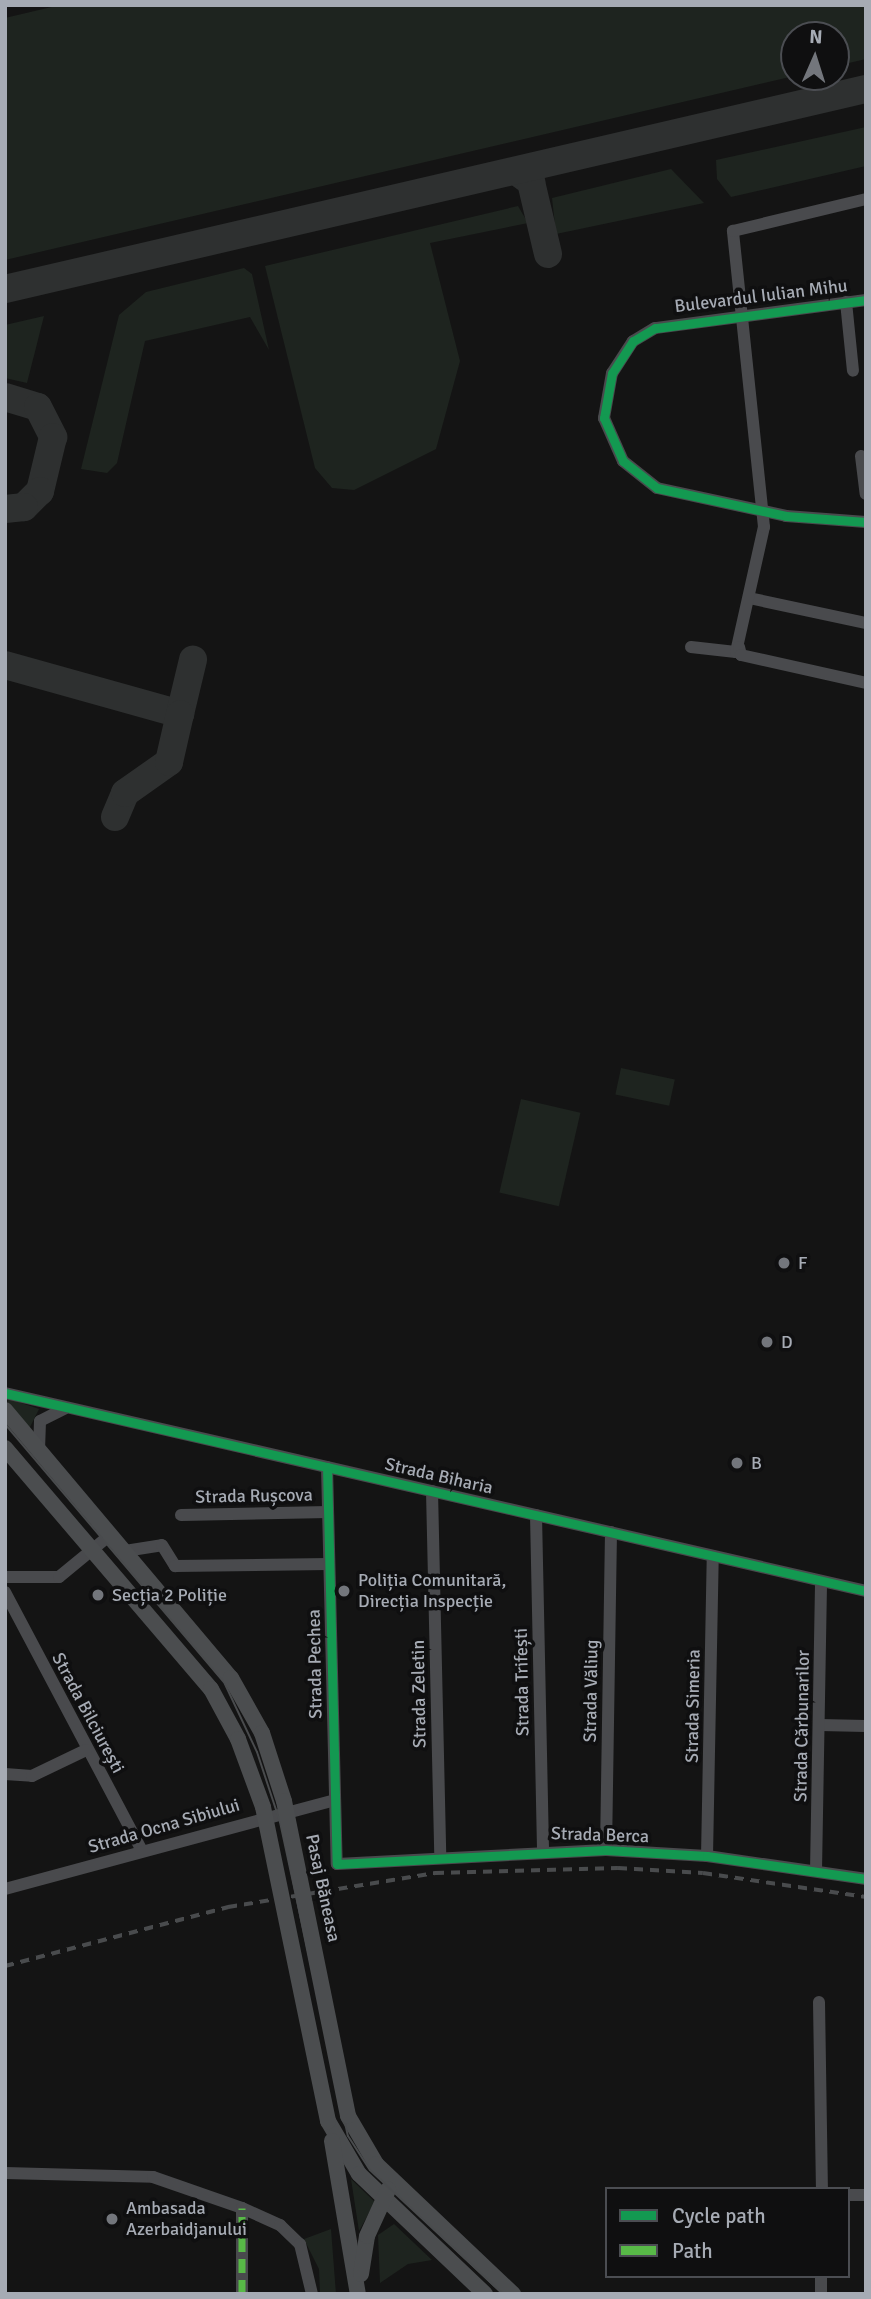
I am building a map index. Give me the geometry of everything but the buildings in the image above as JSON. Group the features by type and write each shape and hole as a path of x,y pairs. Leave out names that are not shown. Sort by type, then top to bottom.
{"main road":[{"name":"Pasaj Băneasa","path":"5,1410 231,1678 262,1733 282,1792 348,2116 359,2142 393,2182 513,2294"},
{"path":"5,1448 211,1689 239,1739 265,1815 328,2121 358,2294"},
{"path":"328,2121 349,2162 405,2220 485,2294"},
{"path":"358,2294 371,2224 393,2182"},
{"path":"371,2224 405,2220"}],"street":[{"path":"866,199 733,231 761,511 739,647 741,655 866,683"},
{"name":"Bulevardul Iulian Mihu","path":"866,300 670,323 633,341 612,373 604,418 623,461 657,488 761,511 866,522"},
{"path":"846,302 853,371"},
{"path":"861,456 866,494"},
{"path":"749,598 866,623"},
{"path":"691,647 731,654 739,647"},
{"name":"Strada Biharia","path":"5,1393 866,1591"},
{"path":"39,1450 36,1433 43,1417 72,1408"},
{"name":"Strada Pechea","path":"327,1467 334,1860"},
{"name":"Strada Zeletin","path":"432,1491 440,1853"},
{"name":"Strada Rușcova","path":"181,1515 328,1512"},
{"name":"Strada Trifești","path":"536,1515 543,1849"},
{"name":"Strada Văliug","path":"606,1850 611,1532"},
{"path":"5,1577 59,1577 110,1535"},
{"path":"125,1551 162,1545 175,1566 329,1564"},
{"name":"Strada Simeria","path":"707,1856 713,1556"},
{"name":"Strada Cărbunarilor","path":"816,1871 821,1581"},
{"name":"Strada Bilciurești","path":"5,1592 86,1750 142,1851"},
{"path":"820,1726 866,1726"},
{"path":"5,1774 32,1776 86,1750"},
{"name":"Strada Ocna Sibiului","path":"5,1889 334,1800"},
{"name":"Strada Berca","path":"334,1860 543,1849 606,1850 707,1856 866,1879"},
{"path":"819,2002 822,2187"},
{"path":"5,2173 153,2177 242,2208 280,2225 308,2257 312,2294"},
{"path":"242,2208 242,2294"}],"shaded area":[{"path":"60,5 866,5 866,59 850,63 850,21 780,21 780,79 5,260 5,18"},
{"path":"866,127 866,166 731,197 717,179 716,160"},
{"path":"671,169 704,203 556,234 552,198"},
{"path":"518,206 528,223 430,243 460,361 436,449 354,490 332,488 315,468 265,266"},
{"path":"244,268 252,274 269,350 250,317 145,341 117,463 107,473 81,469 119,315 146,292"},
{"path":"44,316 27,383 5,378 5,325"},
{"path":"621,1068 675,1079 669,1106 615,1094"},
{"path":"521,1099 580,1113 559,1206 499,1193"},
{"path":"10,1399 39,1409 29,1429 7,1401"},
{"path":"351,2179 375,2202 359,2231"},
{"path":"394,2224 432,2260 408,2264 380,2283 378,2235"},
{"path":"331,2229 336,2294 320,2294 319,2269 304,2239"}],"taxiway":[{"path":"5,289 866,89"},
{"path":"516,171 531,182 548,254"},
{"path":"5,397 38,407 53,437 40,491 24,507 5,509"},
{"path":"5,665 180,714 193,660"},
{"path":"115,817 125,793 169,762 180,714"}],"tram line":[{"path":"5,1424 224,1682 257,1752 280,1822 348,2136 370,2170 503,2294"}],"railway":[{"path":"5,1966 228,1907 435,1873 618,1868 703,1873 866,1897"}],"marked path":[{"path":"242,2208 242,2294"}],"cycle path":[{"path":"866,300 655,328 633,341 612,373 604,418 623,461 657,488 786,516 866,522"},
{"path":"5,1393 866,1591"},
{"path":"327,1467 337,1864 606,1850 707,1856 866,1879"}],"place":[{"name":"F","path":"784,1263"},
{"name":"D","path":"767,1342"},
{"name":"B","path":"737,1463"},
{"name":"Poliția Comunitară, Direcția Inspecție","path":"344,1591"},
{"name":"Secția 2 Poliție","path":"98,1595"},
{"name":"Ambasada Azerbaidjanului","path":"112,2219"}]}
